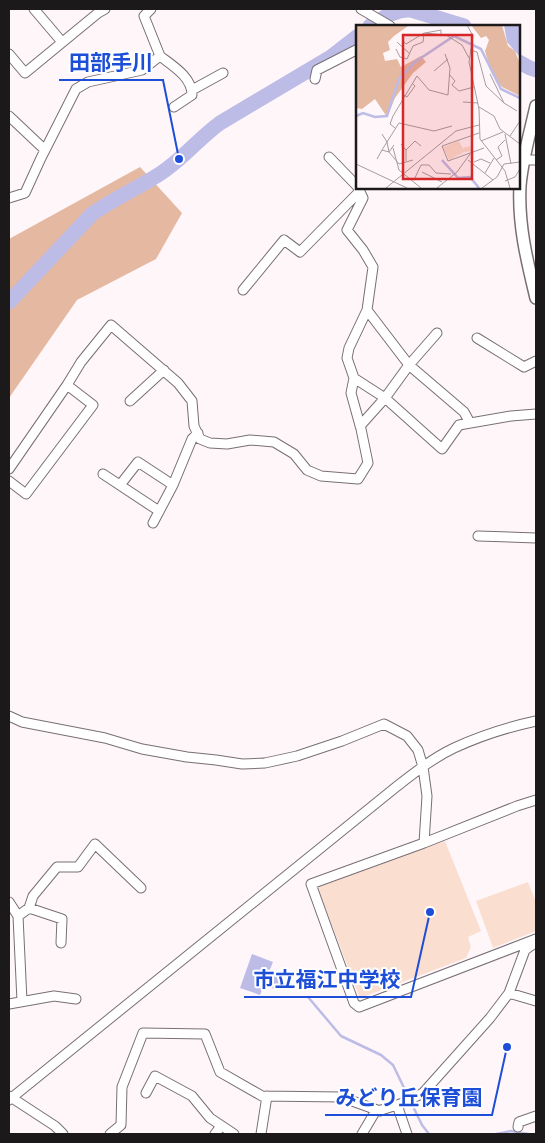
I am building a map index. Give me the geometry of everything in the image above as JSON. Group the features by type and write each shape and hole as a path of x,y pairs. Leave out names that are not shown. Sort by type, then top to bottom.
{"main road":[{"path":"520,180 535,116"},
{"path":"519,189 522,233 536,298"}],"street":[{"path":"34,9 62,42"},
{"path":"9,54 25,73 105,9"},
{"path":"150,9 144,16 160,56 183,74 192,90 192,96 174,107"},
{"path":"361,9 388,25"},
{"path":"315,79 317,70 356,50"},
{"path":"9,198 25,193 76,89 88,82 142,70 160,56"},
{"path":"192,90 223,73"},
{"path":"9,119 45,150"},
{"path":"329,157 356,186"},
{"path":"524,160 536,160"},
{"path":"242,290 284,240 300,252 357,189"},
{"path":"9,470 81,362 111,325 178,383 192,401 194,426 200,438 210,443 227,444 250,440 274,442 294,454 307,470 321,476 358,479 368,463 351,393 354,378 347,358 349,348 367,310 373,267 363,250 347,230 363,198 358,189"},
{"path":"367,310 410,365 464,412 470,423"},
{"path":"360,426 437,333"},
{"path":"477,338 524,367 536,361"},
{"path":"130,401 164,370"},
{"path":"354,378 385,398 442,449 459,425 511,416 536,414"},
{"path":"9,481 26,494 93,405 67,385"},
{"path":"153,523 174,485 192,439 198,433"},
{"path":"120,485 138,462 174,485"},
{"path":"102,474 159,511"},
{"path":"478,536 536,538"},
{"path":"9,716 22,722 105,738 142,749 187,758 242,764 298,756 342,742 384,724 407,736 418,750 423,767 427,796 424,843"},
{"path":"63,1134 55,1126 10,1098 423,767 454,748 503,730 536,721"},
{"path":"536,800 311,884 354,1003 359,1007 536,940"},
{"path":"18,916 29,908 34,896 57,867 78,867 95,844 141,888"},
{"path":"9,902 18,916 22,1000"},
{"path":"29,908 62,919 61,942"},
{"path":"362,1134 375,1112 397,1105 423,1093 490,1018 509,993 525,950 536,940"},
{"path":"509,993 536,1000"},
{"path":"9,1004 22,1000 54,996 76,998"},
{"path":"110,1134 121,1124 122,1087 143,1033 205,1034 220,1072 262,1096 341,1097 380,1110"},
{"path":"146,1093 155,1076 192,1096 210,1118 234,1134"},
{"path":"261,1134 267,1096"},
{"path":"397,1105 407,1134"},
{"path":"518,1126 519,1122 536,1116"},
{"path":"215,1134 221,1126"}],"shaded area":[{"path":"140,167 182,213 156,259 77,300 9,398 9,239"},
{"path":"445,841 481,931 468,937 471,947 466,958 363,997 359,996 318,889 320,885"},
{"path":"528,882 536,902 536,931 493,948 476,901"}],"water":[{"path":"252,954 273,962 260,995 240,988"},
{"path":"274,971 284,975 278,990 269,987"}],"waterway":[{"path":"372,25 385,17 405,10 411,10 461,25"},
{"path":"9,302 92,214 166,169 220,123 331,57 356,38"},
{"path":"520,63 536,70"},
{"path":"308,997 341,1036 381,1055 393,1065 422,1125 429,1134"},
{"path":"496,1134 511,1131 528,1134"}],"place":[{"name":"田部手川","path":"179,159"},
{"name":"市立福江中学校","path":"430,912"},
{"name":"みどり丘保育園","path":"507,1047"}]}
